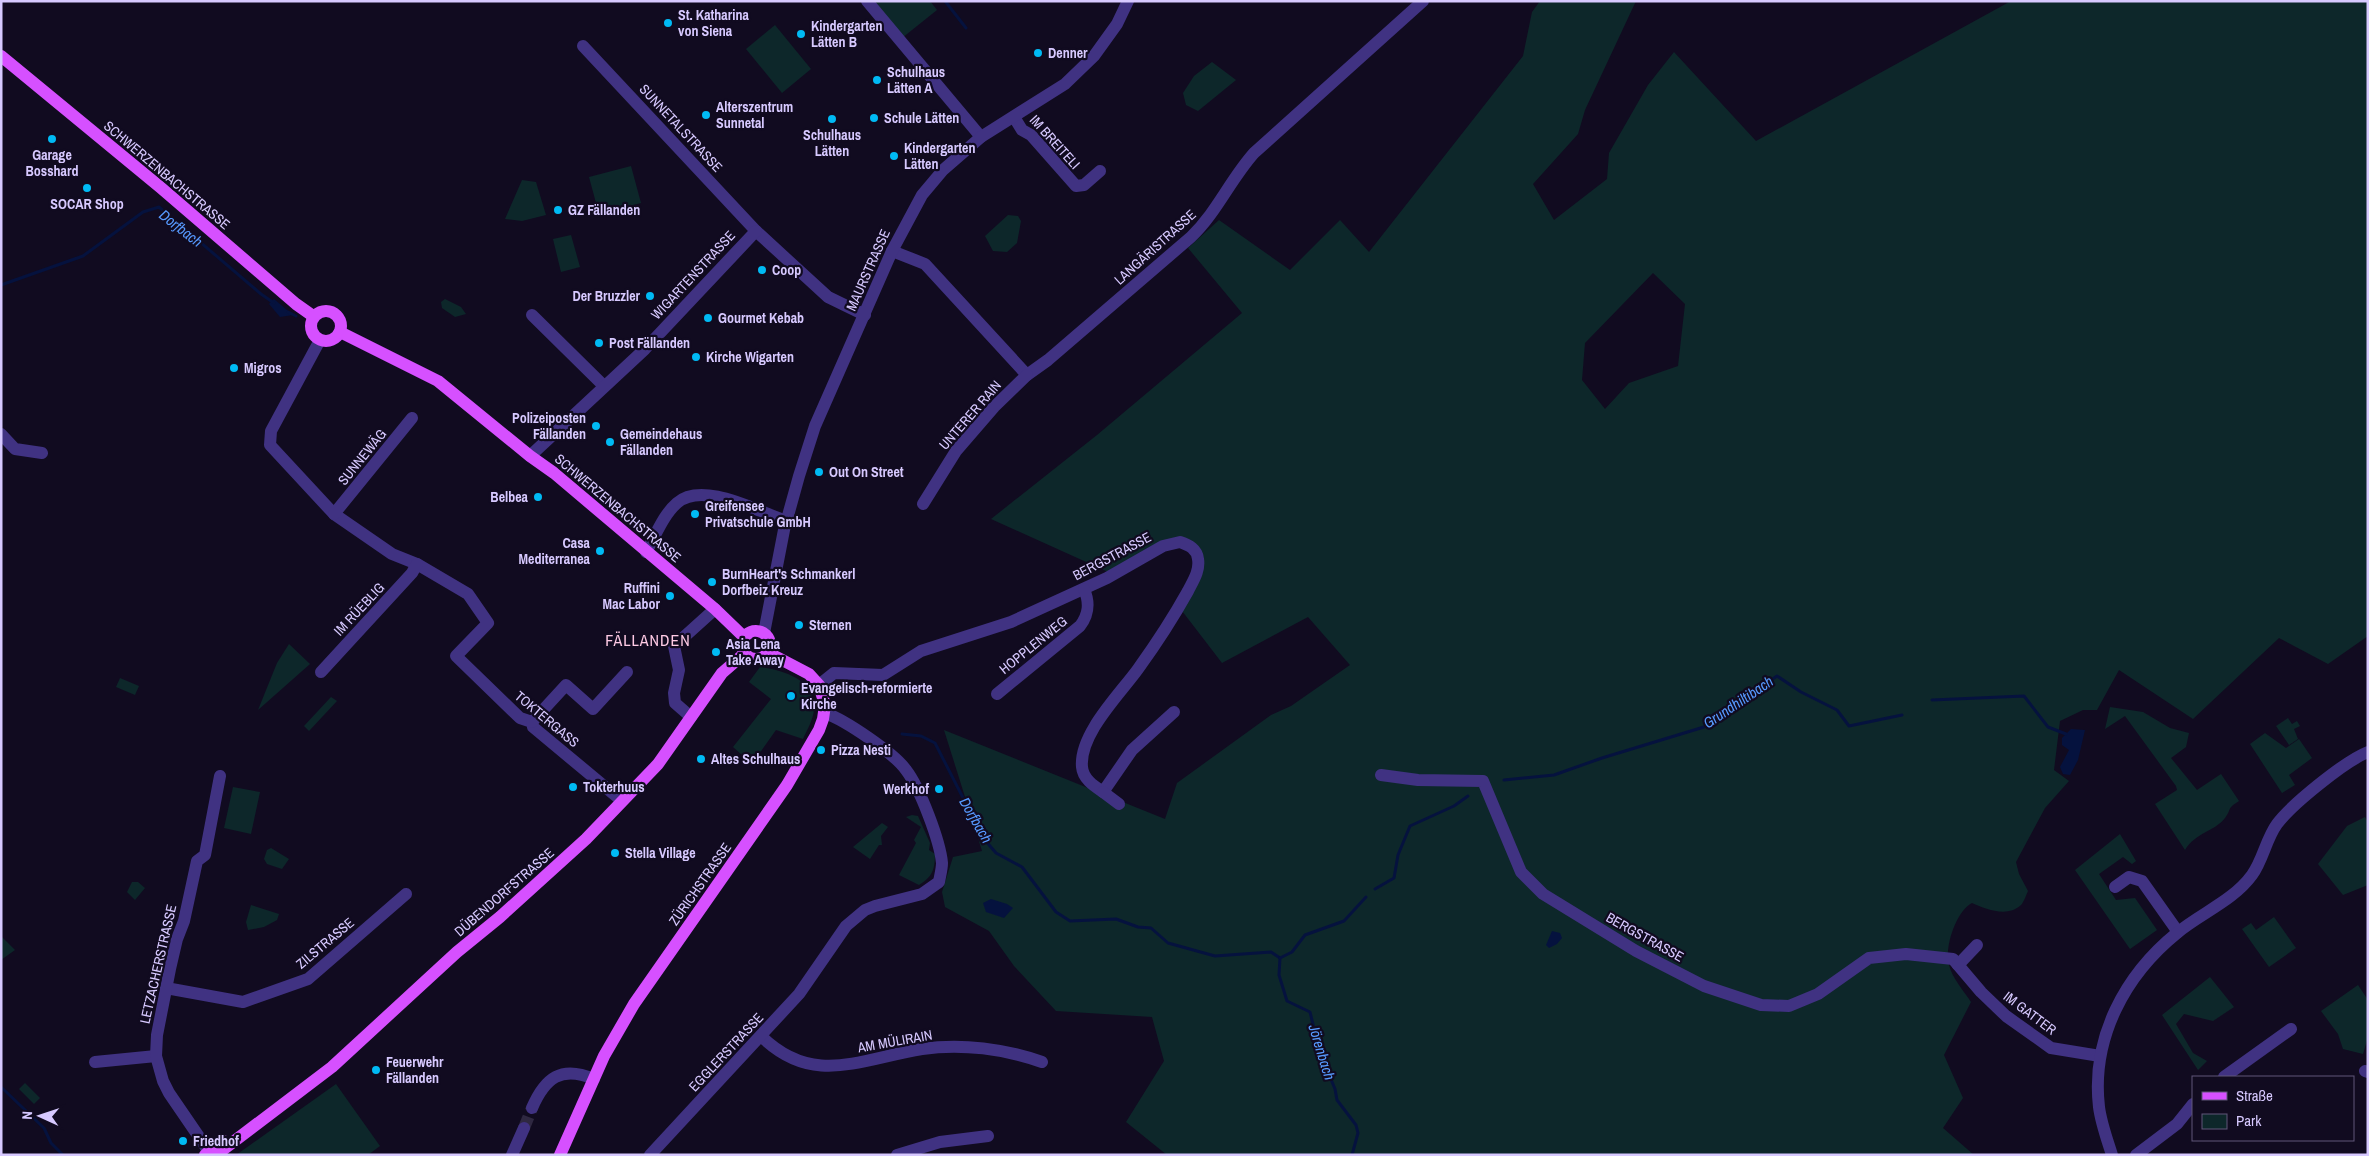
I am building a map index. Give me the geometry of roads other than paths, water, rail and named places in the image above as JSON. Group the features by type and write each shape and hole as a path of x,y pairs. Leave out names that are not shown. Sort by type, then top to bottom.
{"main road":[{"name":"SCHWERZENBACHSTRASSE","path":"1,56 174,199 296,304 313,316"},
{"path":"323,310 334,313 340,320 340,332 333,339 320,340 315,337 310,327 313,316 323,310"},
{"name":"SCHWERZENBACHSTRASSE","path":"340,332 432,376 530,456 554,472 715,609 744,637"},
{"path":"751,632 764,634 769,642 767,652 758,658 751,657 745,653 742,645 744,637 751,632"},
{"path":"767,652 809,674 819,685 824,699 825,713"},
{"name":"DÜBENDORFSTRASSE","path":"210,1153 241,1127 253,1124 294,1097 332,1067 457,952 540,882 658,764 722,673 745,653"},
{"name":"ZÜRICHSTRASSE","path":"560,1155 604,1056 634,1004 804,758 819,730 825,713"}],"street":[{"path":"867,1 980,137"},
{"name":"MAURSTRASSE","path":"764,634 787,521 815,426 892,251 922,195 943,170 980,137 1065,84 1094,56 1111,34 1128,1"},
{"name":"LANGÄRISTRASSE","path":"1027,375 1048,360 1191,237 1211,216 1240,169 1254,153 1423,1"},
{"name":"SUNNETALSTRASSE","path":"583,46 756,231"},
{"name":"IM BREITELI","path":"1014,117 1022,130 1031,136 1076,186 1084,185 1100,171"},
{"name":"WIGARTENSTRASSE","path":"530,456 645,349 756,231 828,297 865,315"},
{"path":"892,251 925,264 1027,375"},
{"path":"532,315 604,386"},
{"path":"320,340 271,431 270,445 334,514 392,554 417,564"},
{"name":"UNTERER RAIN","path":"923,504 956,451 994,407 1027,375"},
{"name":"SUNNEWÄG","path":"334,514 412,418"},
{"path":"1,434 14,449 42,453"},
{"path":"646,552 671,510 683,499 692,496 727,498 787,521"},
{"name":"BERGSTRASSE","path":"819,685 834,673 883,675 921,651 1011,622 1084,589 1172,542 1188,544 1194,549 1198,557 1197,573 1179,607 1138,668 1094,727 1083,751 1082,768 1087,781 1119,804"},
{"name":"TOKTERGASS","path":"417,564 468,594 488,623 456,656 520,718 532,722 533,727 622,801"},
{"name":"IM RÜEBLIG","path":"321,672 412,573 417,564"},
{"name":"HOPPLENWEG","path":"997,694 1080,626 1086,617 1089,604 1084,589"},
{"path":"691,717 675,703 674,693 679,670 674,646 715,609"},
{"path":"532,722 566,685 593,709 627,672"},
{"path":"1103,792 1132,750 1174,712"},
{"name":"EGGLERSTRASSE","path":"650,1155 799,994 819,967 837,937 856,918 876,906 922,894 939,882 942,864 923,803 906,769 896,758 837,717 825,713"},
{"path":"2112,1155 2099,1107 2100,1056 2109,1022 2130,983 2151,956 2178,932 2235,893 2252,875 2275,826 2293,806 2368,752"},
{"name":"BERGSTRASSE","path":"1381,775 1418,780 1482,781 1521,872 1543,894 1636,951 1704,986 1761,1004 1789,1006 1818,994 1869,958 1906,954 1955,962"},
{"name":"LETZACHERSTRASSE","path":"210,1153 162,1081 156,1056 157,1035 177,939 184,921 197,861 205,855 220,776"},
{"path":"2115,887 2129,877 2142,881 2178,932"},
{"name":"ZILSTRASSE","path":"166,988 242,1002 308,979 406,894"},
{"path":"1955,962 1977,945"},
{"name":"IM GATTER","path":"1955,962 1981,992 2006,1016 2051,1048 2100,1056"},
{"path":"2225,1076 2291,1029"},
{"name":"AM MÜLIRAIN","path":"761,1036 783,1055 804,1064 827,1068 923,1049 954,1048 1006,1051 1042,1062"},
{"path":"96,1062 156,1056"},
{"path":"532,1108 540,1090 559,1076 575,1072 594,1079"},
{"path":"2136,1155 2177,1124 2192,1105"},
{"path":"512,1155 524,1128"},
{"path":"897,1155 940,1142 988,1136"}],"waterway":[{"path":"945,1 966,28"},
{"name":"Dorfbach","path":"1,285 83,256 143,212 159,207 274,303"},
{"name":"Dorfbach","path":"288,312 296,316"},
{"name":"Grundhiltibach","path":"1504,780 1554,775 1602,758 1704,727 1777,676 1801,692 1837,710 1849,726 1902,715"},
{"name":"Grundhiltibach","path":"1932,700 2024,696 2048,727 2066,734"},
{"name":"Dorfbach","path":"902,734 921,736 935,743 984,839 996,853 1022,867 1056,912 1070,921 1116,919 1138,927 1151,928 1168,943 1215,956 1271,952 1280,958"},
{"name":"Grundhiltibach","path":"1375,889 1394,878 1398,855 1410,826 1454,806 1468,796"},
{"name":"Grundhiltibach","path":"1280,958 1292,952 1305,935 1344,921 1366,897"},
{"name":"Jörenbach","path":"1280,958 1279,975 1287,1001 1310,1012 1320,1053 1335,1089 1337,1100 1356,1125 1358,1133 1352,1155"},
{"path":"1,1087 44,1128 51,1143 63,1155"}],"tunnel":[{"path":"524,1128 532,1108"}],"place":[{"name":"St. Katharina von Siena","path":"668,23"},
{"name":"Kindergarten Lätten B","path":"801,34"},
{"name":"Denner","path":"1038,53"},
{"name":"Schulhaus Lätten A","path":"877,80"},
{"name":"Alterszentrum Sunnetal","path":"706,115"},
{"name":"Schule Lätten","path":"874,118"},
{"name":"Schulhaus Lätten","path":"832,119"},
{"name":"Garage Bosshard","path":"52,139"},
{"name":"Kindergarten Lätten","path":"894,156"},
{"name":"SOCAR Shop","path":"87,188"},
{"name":"GZ Fällanden","path":"558,210"},
{"name":"Coop","path":"762,270"},
{"name":"Der Bruzzler","path":"650,296"},
{"name":"Gourmet Kebab","path":"708,318"},
{"name":"Post Fällanden","path":"599,343"},
{"name":"Kirche Wigarten","path":"696,357"},
{"name":"Migros","path":"234,368"},
{"name":"Polizeiposten Fällanden","path":"596,426"},
{"name":"Gemeindehaus Fällanden","path":"610,442"},
{"name":"Out On Street","path":"819,472"},
{"name":"Belbea","path":"538,497"},
{"name":"Greifensee Privatschule GmbH","path":"695,514"},
{"name":"Casa Mediterranea","path":"600,551"},
{"name":"BurnHeart's Schmankerl Dorfbeiz Kreuz","path":"712,582"},
{"name":"Ruffini Mac Labor","path":"670,596"},
{"name":"Sternen","path":"799,625"},
{"name":"Asia Lena Take Away","path":"716,652"},
{"name":"Evangelisch-reformierte Kirche","path":"791,696"},
{"name":"Pizza Nesti","path":"821,750"},
{"name":"Altes Schulhaus","path":"701,759"},
{"name":"Tokterhuus","path":"573,787"},
{"name":"Werkhof","path":"939,789"},
{"name":"Stella Village","path":"615,853"},
{"name":"Feuerwehr Fällanden","path":"376,1070"},
{"name":"Friedhof","path":"183,1141"}],"district":[{"name":"FÄLLANDEN","path":"648,640"}]}
